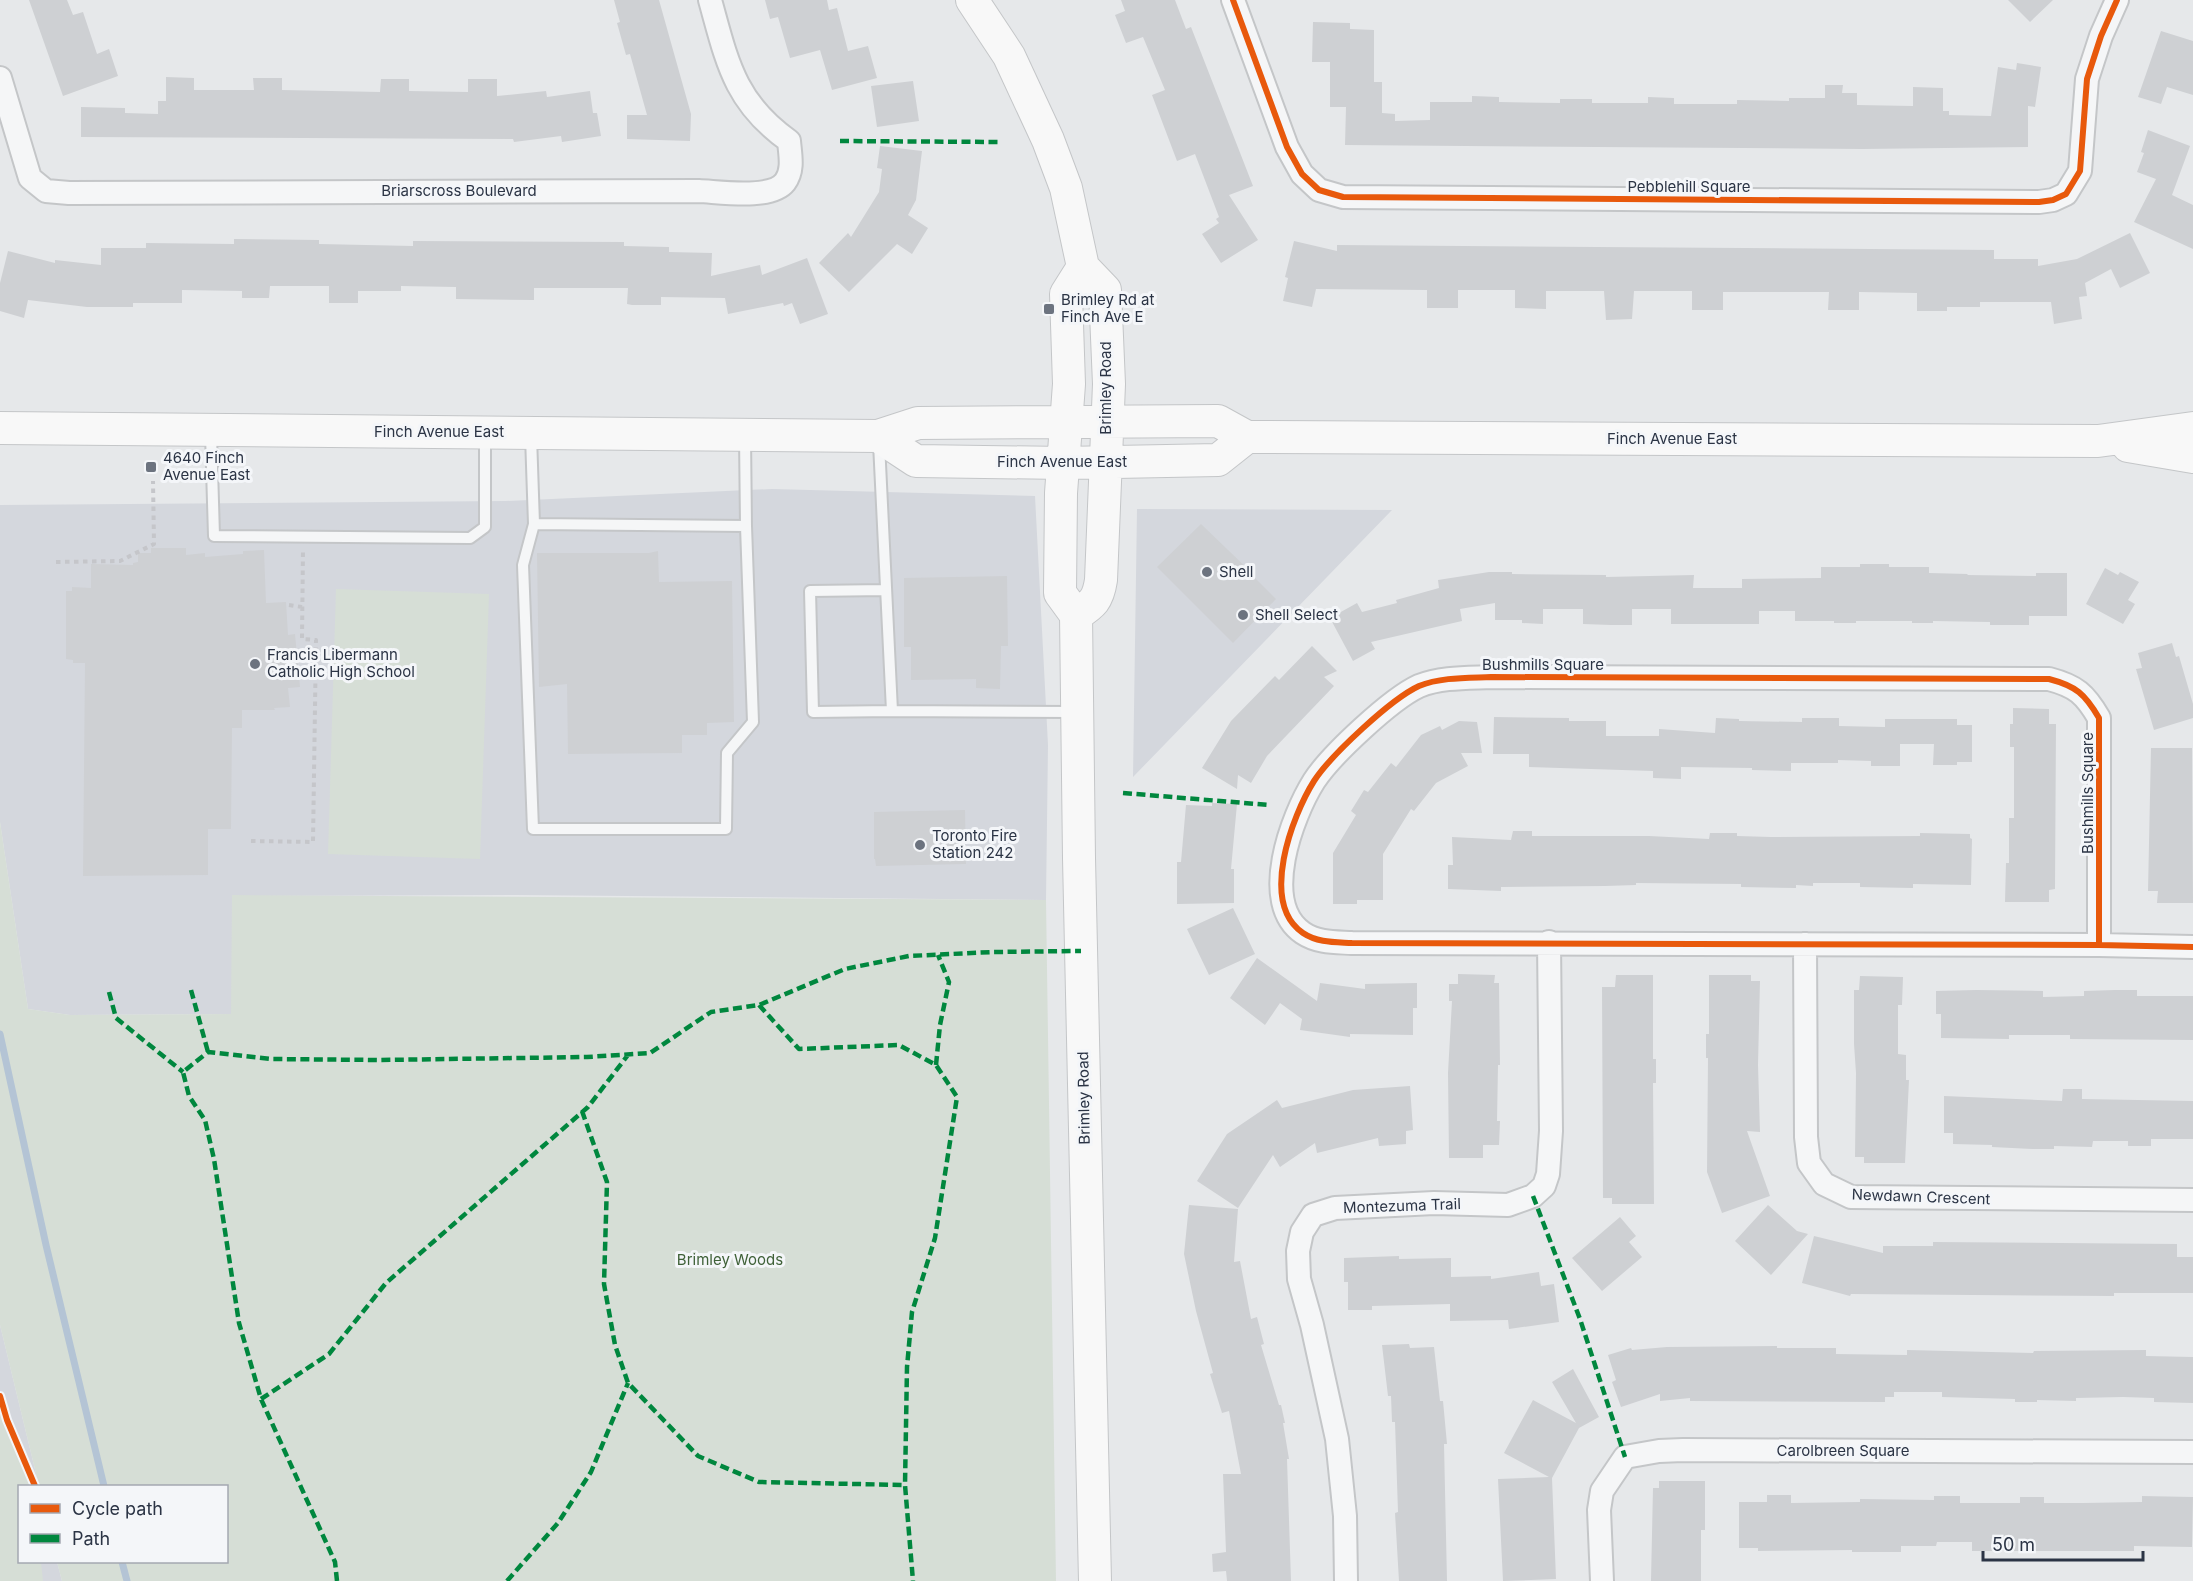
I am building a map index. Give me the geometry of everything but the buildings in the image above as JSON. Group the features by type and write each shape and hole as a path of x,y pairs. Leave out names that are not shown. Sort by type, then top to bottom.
{"main road":[{"path":"972,0 1009,56 1048,140 1066,188 1083,267 1066,294 1069,384 1061,493 1060,593 1076,615"},
{"name":"Brimley Road","path":"1083,267 1105,290 1108,384 1099,593 1092,605 1076,615 1095,1581"},
{"name":"Finch Avenue East","path":"0,428 878,436 918,423 1218,421 1247,437 2098,441 2193,428"},
{"name":"Finch Avenue East","path":"878,436 916,461 1064,463 1218,460 1247,437"},
{"name":"Finch Avenue East","path":"2098,441 2193,457"}],"street":[{"name":"Briarscross Boulevard","path":"0,78 30,178 46,191 69,193 699,191 766,193 785,183 791,166 789,141 771,128 746,100 735,82 710,0"},
{"name":"Pebblehill Square","path":"1233,0 1287,147 1302,174 1319,190 1343,197 2028,202 2054,200 2066,194 2080,171 2087,79 2101,36 2117,0"},
{"name":"Bushmills Square","path":"2099,945 2100,718 2089,700 2068,684 2049,679 1491,677 1448,679 1419,686 1394,702 1362,729 1315,779 1299,808 1287,841 1282,873 1283,906 1291,921 1302,932 1319,940 1352,943 1549,942 2193,947"},
{"name":"Montezuma Trail","path":"1346,1581 1345,1516 1337,1439 1312,1324 1299,1279 1298,1251 1302,1232 1313,1215 1335,1208 1434,1203 1508,1205 1533,1196 1544,1186 1548,1174 1551,1131 1549,942"},
{"name":"Newdawn Crescent","path":"1805,944 1806,1137 1809,1163 1824,1184 1851,1197 2193,1200"},
{"name":"Carolbreen Square","path":"1602,1581 1599,1510 1602,1491 1625,1457 1659,1451 1683,1450 2193,1452"}],"lane":[{"path":"211,430 214,536 470,538 485,527 484,432"},
{"path":"531,433 534,524 523,566 532,829 726,829 727,753 753,722 745,435"},
{"path":"878,436 892,711"},
{"path":"534,524 746,526"},
{"path":"886,590 810,591 813,712 1077,712"}],"path":[{"path":"56,562 120,561 154,543 153,481"},
{"path":"251,842 313,842 316,640 302,639 303,536"},
{"path":"289,605 302,607"}],"shaded area":[{"path":"772,489 1035,496 1048,745 1046,900 517,895 232,896 232,1014 70,1015 28,1009 0,822 0,505 506,501"},
{"path":"1137,509 1392,510 1133,777"},
{"path":"0,1325 39,1485 18,1485 18,1563 57,1563 62,1581 0,1581"}],"green space":[{"path":"336,589 489,594 480,859 328,854"},
{"name":"Brimley Woods","path":"0,822 28,1009 70,1015 231,1014 232,895 1046,900 1056,1581 62,1581 57,1563 228,1563 228,1485 39,1485 0,1325"},
{"path":"0,1408 31,1485 18,1485 18,1563 41,1563 43,1581 0,1581"}],"waterway":[{"path":"0,1034 46,1245 104,1485"},
{"path":"122,1563 127,1581"}],"marked path":[{"path":"840,141 1002,142"},
{"path":"1123,793 1269,805"},
{"path":"337,1581 335,1562 261,1399 239,1323 214,1159 205,1120 189,1096 183,1072 208,1052 272,1059 379,1060 587,1057 650,1053 711,1012 759,1005 845,969 909,956 1081,951"},
{"path":"936,1065 940,1025 949,982 938,955"},
{"path":"191,990 208,1052"},
{"path":"109,992 116,1018 183,1072"},
{"path":"759,1005 799,1049 899,1045 936,1065 957,1097 935,1238 912,1312 907,1367 905,1485 913,1581"},
{"path":"261,1399 329,1354 386,1283 588,1107 628,1055"},
{"path":"582,1111 607,1182 604,1284 615,1345 628,1383 698,1456 759,1482 905,1485"},
{"path":"1533,1196 1580,1319 1625,1457"},
{"path":"507,1581 558,1523 591,1472 628,1383"}],"cycle path":[{"path":"1233,0 1287,147 1302,174 1319,190 1343,197 2039,202 2053,200 2066,194 2080,171 2087,79 2101,36 2117,0"},
{"path":"2099,945 2099,718 2079,692 2049,679 1491,677 1455,678 1427,683 1407,693 1378,715 1322,770 1305,796 1297,815 1289,837 1281,881 1283,902 1290,919 1303,933 1333,942 2193,947"},
{"path":"0,1396 7,1420 35,1485"}],"place":[{"name":"Brimley Rd at Finch Ave E","path":"1049,309"},
{"name":"4640 Finch Avenue East","path":"151,467"},
{"name":"Shell","path":"1207,572"},
{"name":"Shell Select","path":"1243,615"},
{"name":"Francis Libermann Catholic High School","path":"255,664"},
{"name":"Toronto Fire Station 242","path":"920,845"}]}
